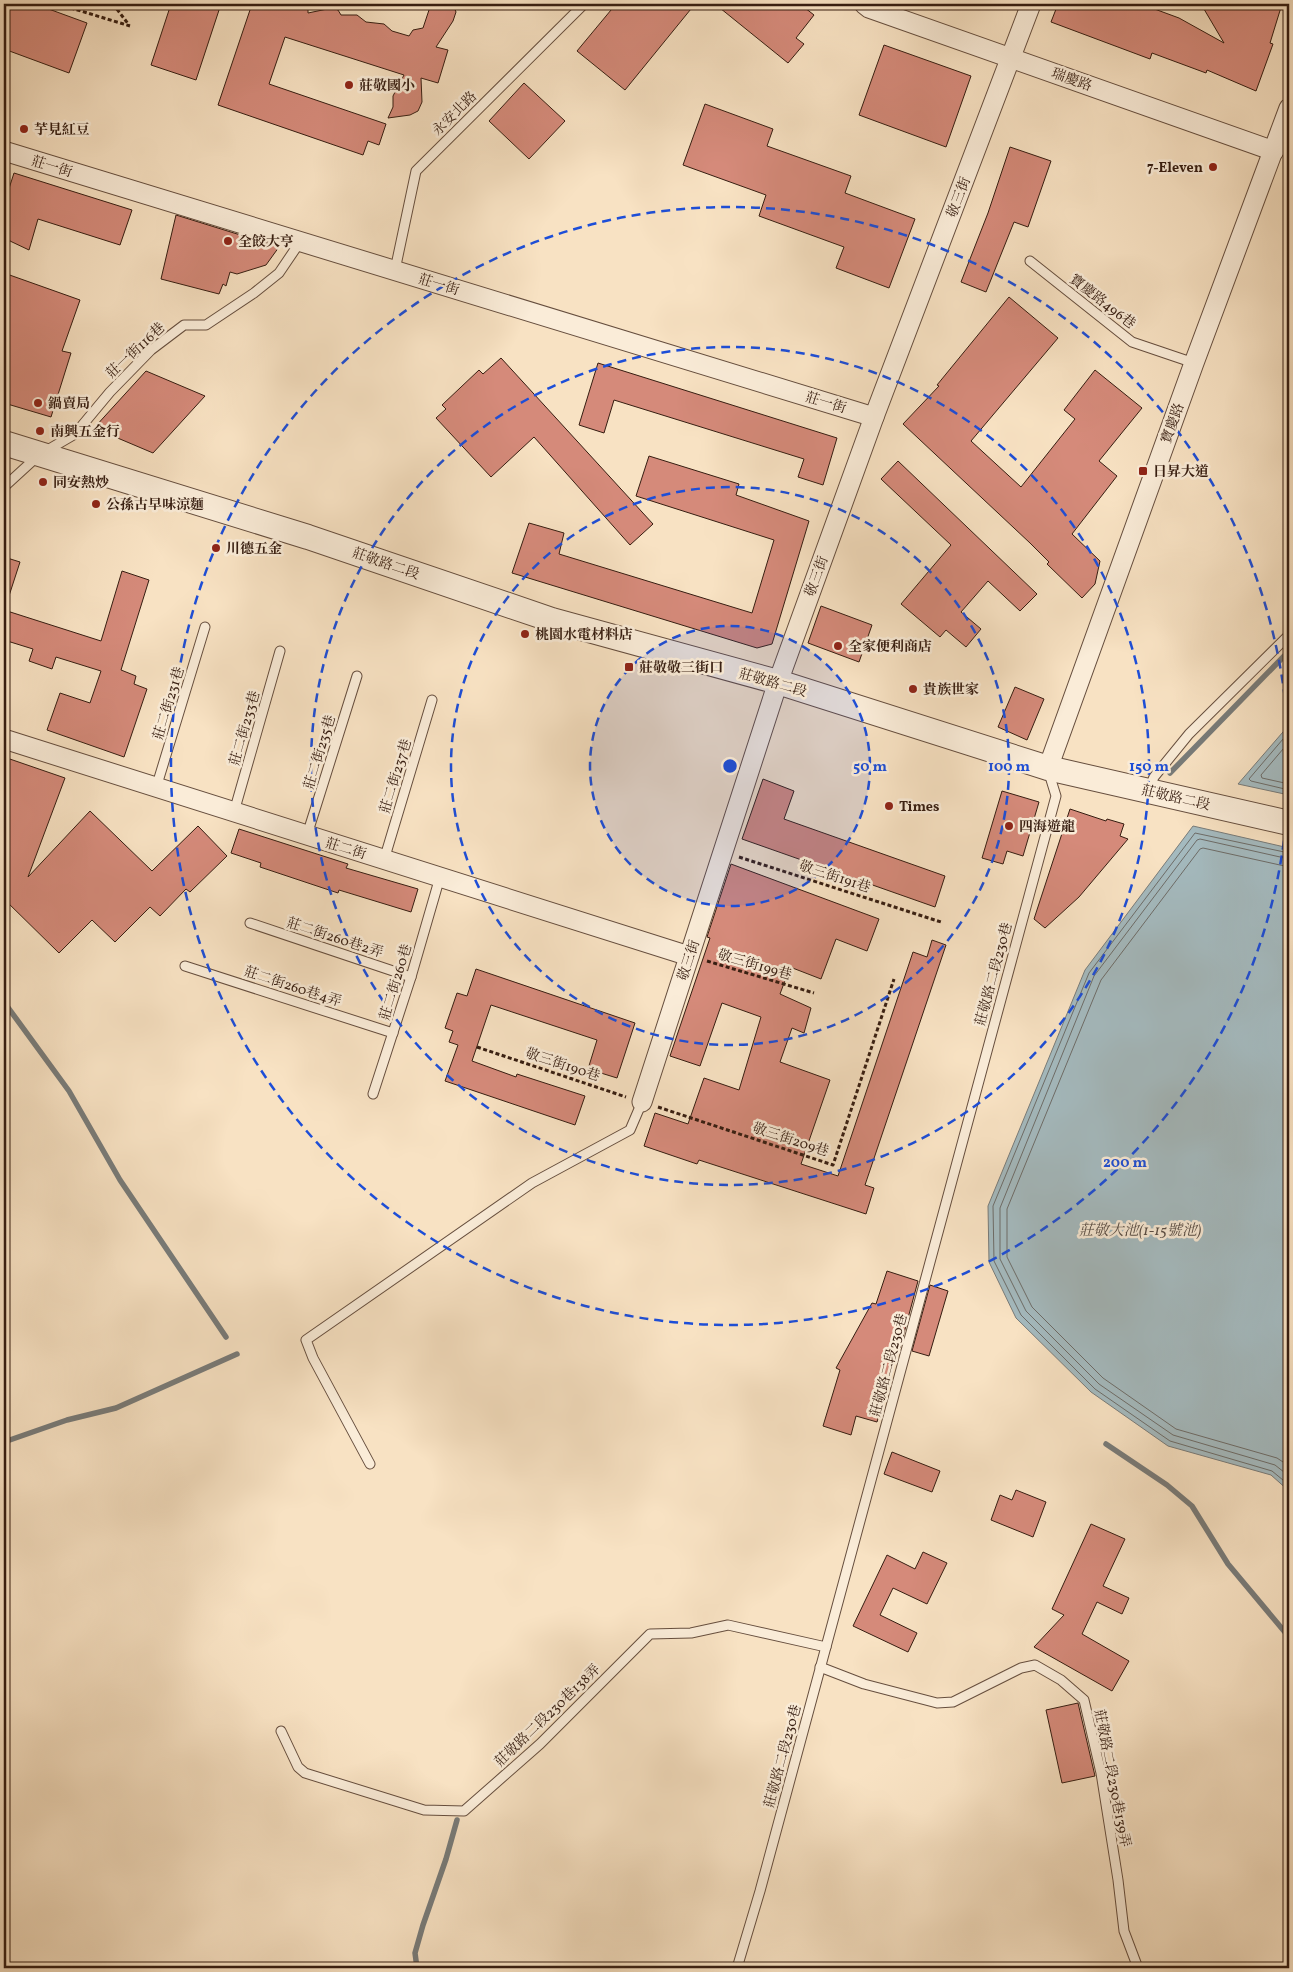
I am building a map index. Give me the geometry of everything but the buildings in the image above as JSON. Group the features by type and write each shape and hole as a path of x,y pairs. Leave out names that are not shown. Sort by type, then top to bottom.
{"street":[{"name":"敬三街","path":"642,1102 778,682 874,417 1031,4"},
{"name":"瑞慶路","path":"869,5 1011,58 1274,151"},
{"name":"寶慶路","path":"1048,768 1194,363 1289,108"},
{"name":"莊一街","path":"4,151 874,417"},
{"name":"莊敬路二段","path":"4,443 308,537 552,620 778,682 1048,768 1289,823"},
{"name":"莊二街","path":"4,739 689,956"}],"lane":[{"name":"永安北路","path":"395,270 416,171 584,4"},
{"name":"莊一街116巷","path":"4,487 38,455 74,434 110,392 151,350 184,324 206,325 254,293 279,273 300,242"},
{"name":"寶慶路496巷","path":"1030,261 1132,342 1194,363"},
{"name":"莊二街231巷","path":"156,788 205,627"},
{"path":"1148,791 1154,776 1189,734 1289,635"},
{"name":"莊二街233巷","path":"234,812 280,651"},
{"name":"莊二街235巷","path":"307,835 357,676"},
{"name":"莊二街237巷","path":"384,860 432,700"},
{"name":"莊敬路二段230巷","path":"737,1968 760,1891 1056,796 1048,768"},
{"name":"莊二街260巷","path":"373,1094 411,977 440,877"},
{"name":"莊二街260巷2弄","path":"250,923 411,977"},
{"name":"莊二街260巷4弄","path":"185,966 393,1033"},
{"path":"370,1464 313,1358 306,1340 532,1183 630,1130 642,1102"},
{"name":"莊敬路二段230巷138弄","path":"281,1731 298,1767 305,1773 424,1810 464,1811 540,1744 650,1634 691,1633 728,1625 826,1646"},
{"name":"莊敬路二段230巷139弄","path":"820,1666 864,1684 937,1703 953,1702 1021,1668 1035,1665 1061,1680 1084,1700 1101,1773 1124,1931 1138,1968"}],"path":[{"path":"58,4 130,26 113,4"},
{"name":"敬三街191巷","path":"722,851 941,922"},
{"name":"敬三街199巷","path":"689,956 814,993"},
{"name":"敬三街209巷","path":"642,1102 833,1164 894,979"},
{"name":"敬三街190巷","path":"477,1047 642,1102"}],"water":[{"path":"1289,725 1289,795 1238,784"},
{"name":"莊敬大池(1-15號池)","path":"1193,826 1289,848 1289,1491 1271,1475 1168,1446 1091,1392 1016,1318 989,1262 988,1206 1085,970"}],"waterway":[{"path":"1170,773 1289,651"},
{"path":"4,1002 69,1091 120,1180 226,1337"},
{"path":"4,1442 67,1420 116,1408 237,1354"},
{"path":"1106,1444 1167,1485 1192,1506 1228,1564 1289,1637"},
{"path":"417,1968 415,1953 457,1820"}],"place":[{"name":"莊敬國小","path":"349,85"},
{"name":"芋見紅豆","path":"24,129"},
{"name":"7-Eleven","path":"1213,167"},
{"name":"全餃大亨","path":"228,241"},
{"name":"鍋賣局","path":"38,403"},
{"name":"南興五金行","path":"40,431"},
{"name":"日昇大道","path":"1143,471"},
{"name":"同安熱炒","path":"43,482"},
{"name":"公孫古早味涼麵","path":"96,504"},
{"name":"川德五金","path":"216,548"},
{"name":"桃園水電材料店","path":"525,634"},
{"name":"全家便利商店","path":"838,646"},
{"name":"莊敬敬三街口","path":"629,667"},
{"name":"貴族世家","path":"913,689"},
{"name":"Times","path":"889,806"},
{"name":"四海遊龍","path":"1009,826"}]}
